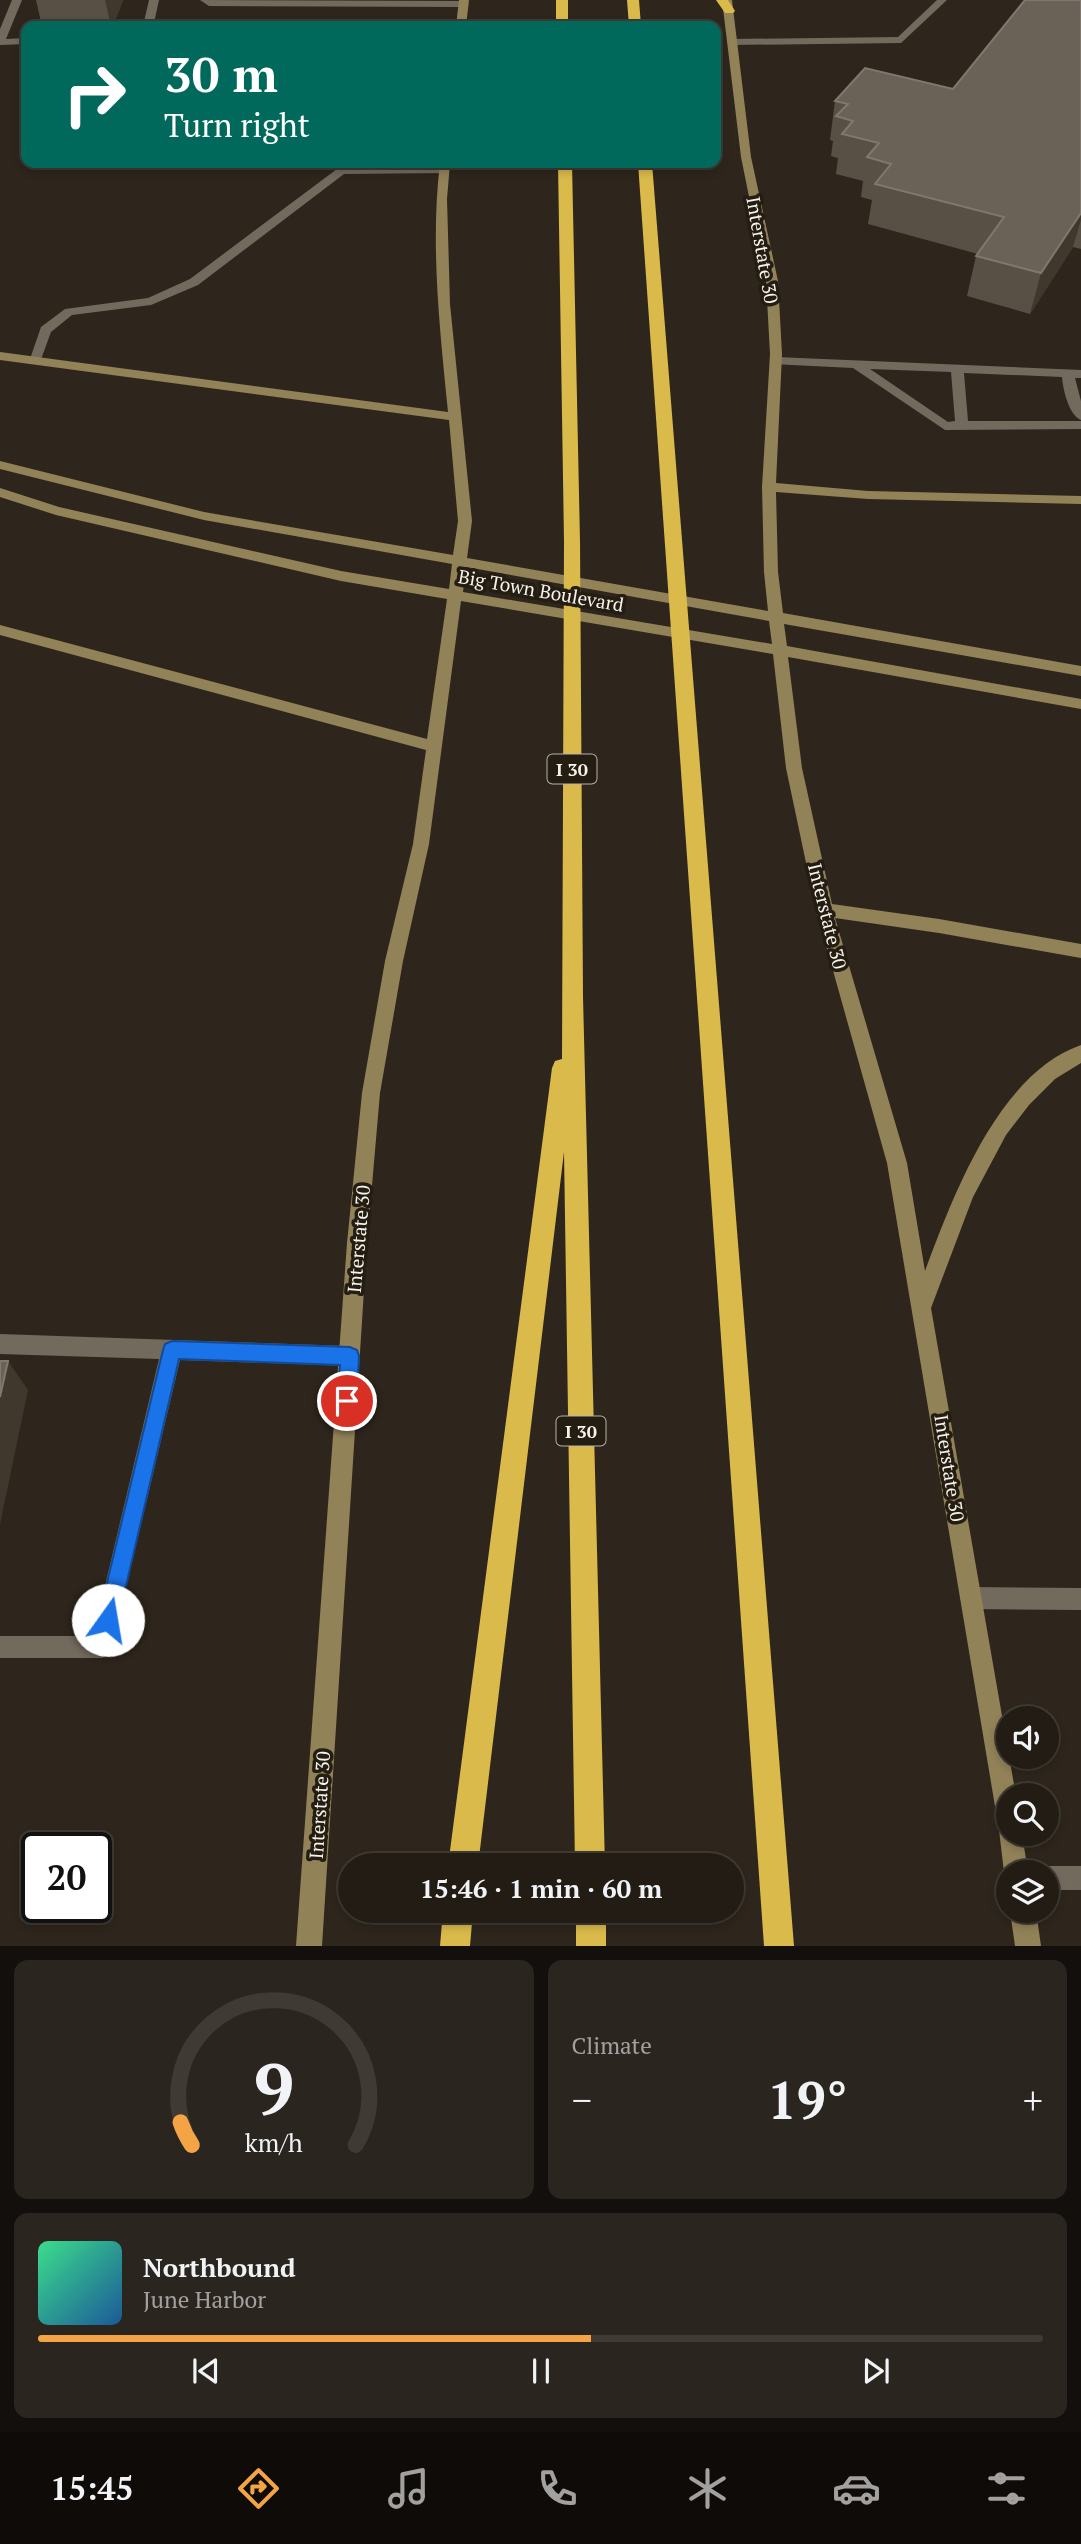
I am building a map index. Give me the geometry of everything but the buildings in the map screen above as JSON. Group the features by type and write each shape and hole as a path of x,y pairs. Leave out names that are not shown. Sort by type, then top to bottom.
{"highway":[{"path":"562,0 562,21"},
{"path":"633,0 635,21"},
{"name":"I 30","path":"565,168 572,541 572,997 590,1853"},
{"path":"645,168 779,1945"},
{"path":"465,1853 572,997"},
{"path":"455,1945 457,1923"},
{"path":"591,1923 591,1945"}],"main road":[{"path":"462,21 464,2"},
{"name":"Interstate 30","path":"726,4 746,156 772,281 776,361 769,487 771,572 794,768 824,911 897,1163 923,1304 1002,1783"},
{"name":"Interstate 30","path":"309,1945 357,1243 372,1093 394,961 421,844 465,521 444,304 441,199 444,168"},
{"path":"0,350 36,359"},
{"path":"0,356 456,418"},
{"name":"Big Town Boulevard","path":"0,465 204,516 1081,671"},
{"path":"769,487 868,495 1081,500"},
{"name":"Big Town Boulevard","path":"0,492 56,511 341,576 887,668 1081,704"},
{"path":"0,630 436,747"},
{"path":"824,911 1081,951"},
{"path":"923,1304 968,1185 1015,1105 1060,1065 1081,1054"},
{"path":"1025,1923 1028,1945"}],"lane":[{"path":"18,0 0,41 21,41"},
{"path":"149,21 154,0"},
{"path":"205,0 209,3 271,5 464,2"},
{"path":"732,42 901,40 942,0"},
{"path":"391,21 394,5"},
{"path":"36,359 46,330 69,312 151,301 194,282 341,171 418,168"},
{"path":"776,361 1075,373 1069,388 1081,416"},
{"path":"855,364 934,421 945,426 1081,425"},
{"path":"957,368 962,425"},
{"path":"0,1344 350,1356"},
{"path":"0,1647 102,1647 172,1350"},
{"path":"971,1598 1081,1599"},
{"path":"1059,1878 1081,1878"}],"route":[{"path":"108,1620 172,1350 350,1356 347,1401"}]}
